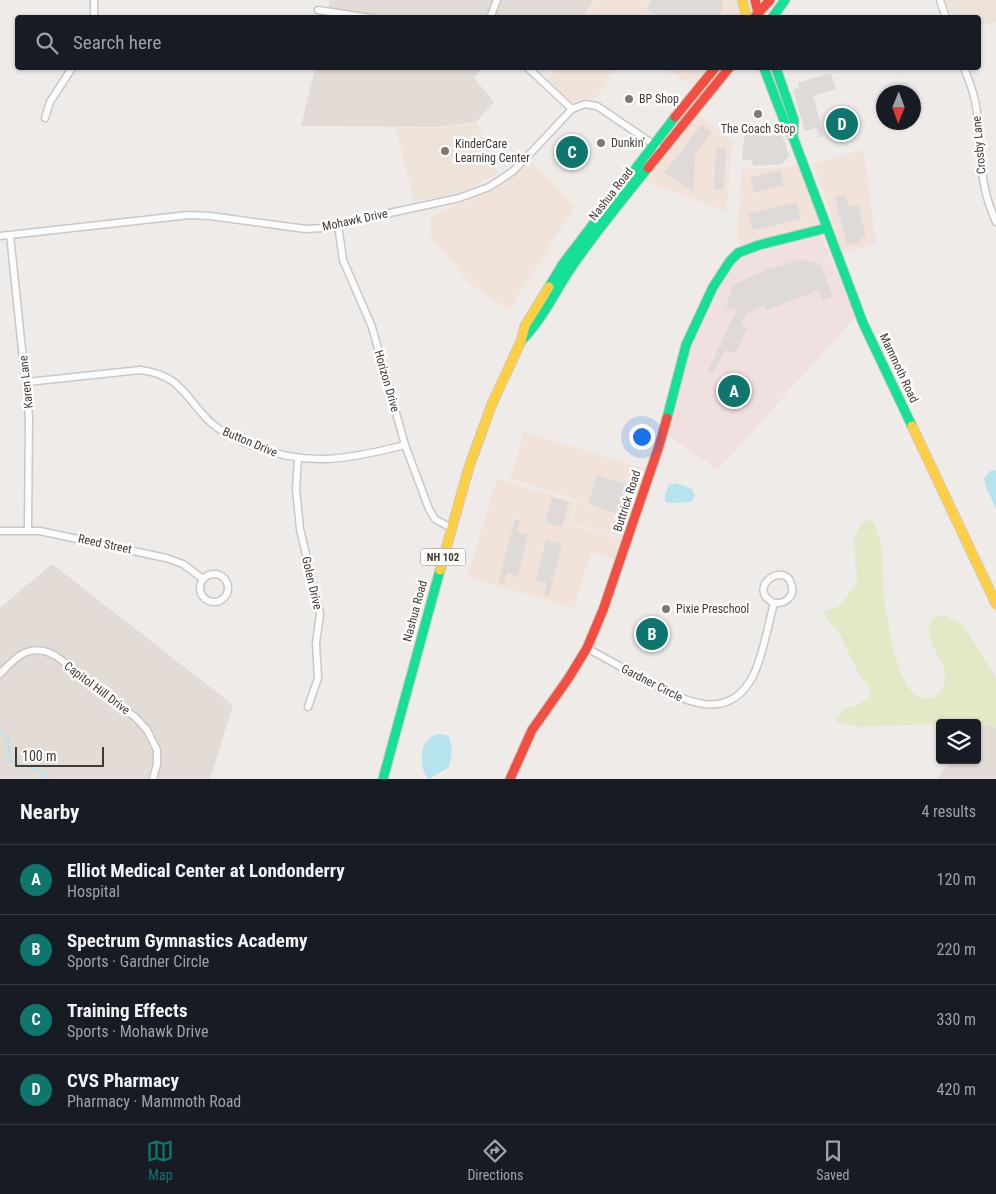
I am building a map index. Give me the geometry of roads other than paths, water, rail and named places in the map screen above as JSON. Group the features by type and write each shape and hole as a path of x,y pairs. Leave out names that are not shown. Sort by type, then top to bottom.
{"main road":[{"path":"742,0 746,15"},
{"path":"754,0 757,15"},
{"path":"758,15 770,0"},
{"path":"774,15 785,0"},
{"name":"Nashua Road","path":"383,779 451,528 470,467 486,420 521,340 525,326 562,266 654,144 713,70"},
{"name":"Nashua Road","path":"521,340 533,329 570,270 612,212 727,70"},
{"name":"Mammoth Road","path":"765,70 785,123 793,137 871,339 996,604"},
{"name":"Mammoth Road","path":"777,70 794,120 793,137"},
{"name":"Buttrick Road","path":"510,779 532,730 588,648 618,571 659,446 686,345 712,287 738,253 759,245 827,228"}],"street":[{"path":"94,0 94,15"},
{"path":"491,15 497,0"},
{"path":"940,0 945,15"},
{"path":"318,10 351,15"},
{"path":"45,118 50,102 71,70"},
{"path":"530,70 572,109 585,104 597,106 662,150"},
{"name":"Crosby Lane","path":"965,70 977,112 983,184 988,204 996,222"},
{"name":"Mohawk Drive","path":"0,236 189,215 298,229 313,229 459,198 489,187 512,172 572,109"},
{"name":"Horizon Drive","path":"338,224 343,260 372,327 406,446 432,515 441,523 451,528"},
{"name":"Karen Lane","path":"10,235 27,382 30,442 28,530"},
{"name":"Button Drive","path":"27,382 140,370 153,372 166,376 178,384 208,420 222,430 253,446 275,454 298,459 341,458 406,446"},
{"name":"Golen Drive","path":"298,459 296,489 300,529 320,614 316,643 318,678 308,706"},
{"name":"Reed Street","path":"0,531 28,530 52,533 166,558 183,564 204,579"},
{"path":"211,574 223,577 228,585 228,591 225,596 215,602 206,599 200,588 204,579 211,574"},
{"path":"774,575 783,576 792,586 790,596 784,602 774,603 764,594 764,585 774,575"},
{"name":"Gardner Circle","path":"588,648 679,698 699,704 716,704 736,695 745,688 753,676 774,603"},
{"name":"Capitol Hill Drive","path":"0,674 17,658 30,651 46,651 56,656 134,716 147,730 157,750 157,764 153,779"}],"water":[{"path":"996,470 996,509 984,479 990,471"},
{"path":"676,483 691,489 695,495 691,502 668,503 665,501 665,494 669,485"},
{"path":"437,734 449,736 452,750 449,767 429,779 423,770 422,753 426,742"}],"waterway":[{"path":"0,734 8,738 10,761 46,773 48,779"}],"place":[{"name":"BP Shop","path":"629,99"},
{"name":"The Coach Stop","path":"758,114"},
{"name":"CVS Pharmacy","path":"842,124"},
{"name":"Dunkin'","path":"601,143"},
{"name":"KinderCare Learning Center","path":"445,151"},
{"name":"Training Effects","path":"572,152"},
{"name":"Elliot Medical Center at Londonderry","path":"734,391"},
{"name":"Pixie Preschool","path":"666,609"},
{"name":"Spectrum Gymnastics Academy","path":"652,634"}]}
